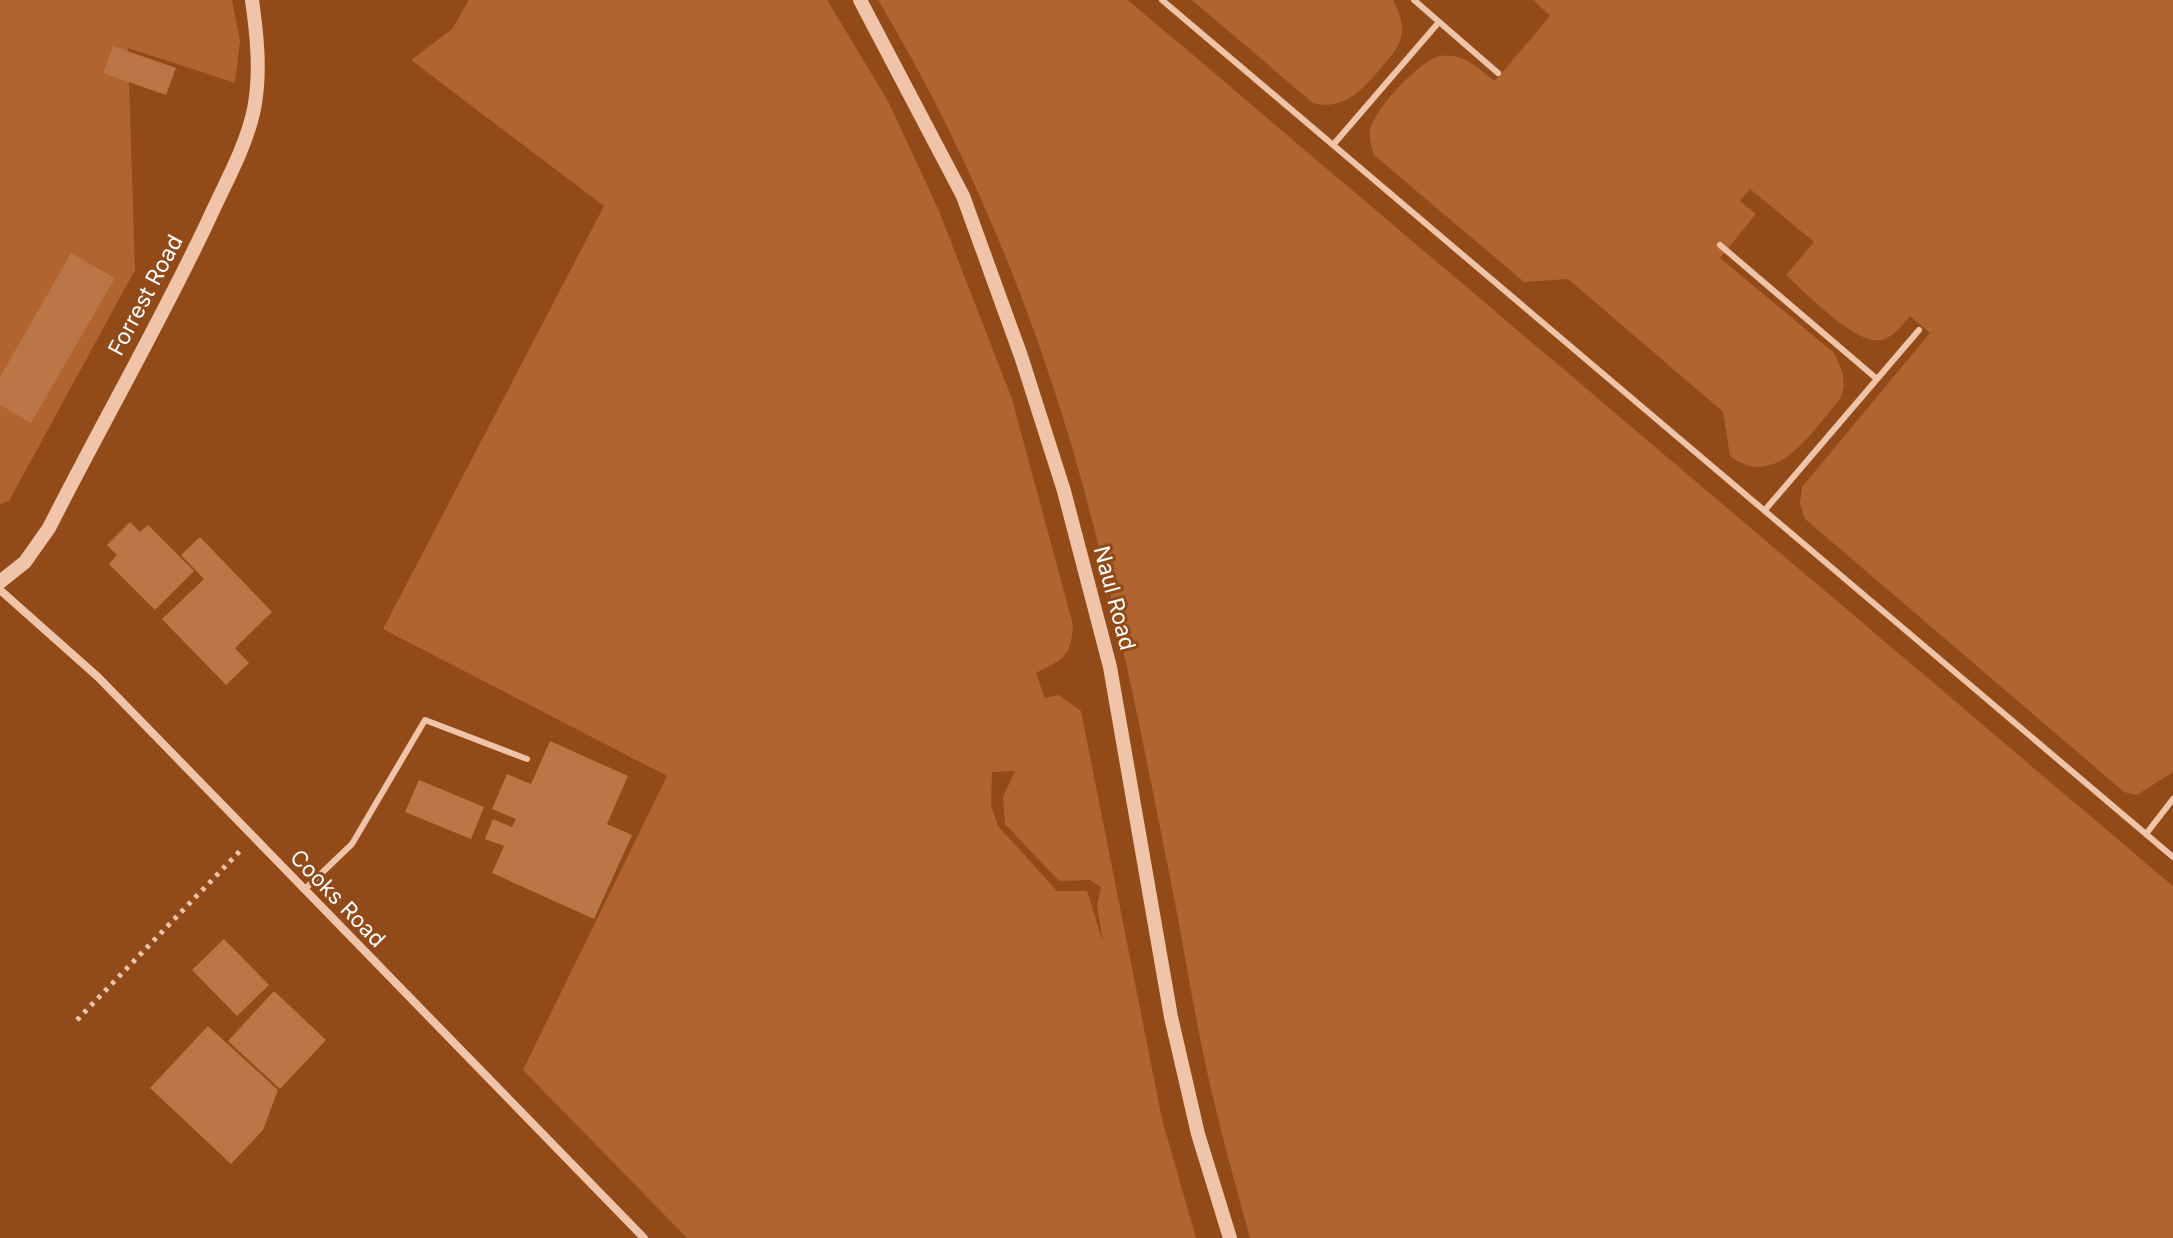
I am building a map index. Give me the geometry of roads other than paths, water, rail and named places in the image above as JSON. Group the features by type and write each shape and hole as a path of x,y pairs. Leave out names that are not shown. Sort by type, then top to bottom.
{"street":[{"name":"Forrest Road","path":"0,582 25,562 49,528 193,253 230,173 250,126 255,104 258,44 252,0"},
{"name":"Naul Road","path":"860,0 963,196 1021,356 1064,491 1110,667 1171,1017 1198,1134 1230,1238"},
{"name":"Cooks Road","path":"0,590 98,677 644,1238"}],"lane":[{"path":"1162,0 2173,857"},
{"path":"1414,0 1498,73"},
{"path":"1333,145 1439,22"},
{"path":"1720,245 1877,379"},
{"path":"1765,510 1919,330"},
{"path":"305,889 352,844 425,720 527,759"},
{"path":"2146,834 2173,799"}]}
